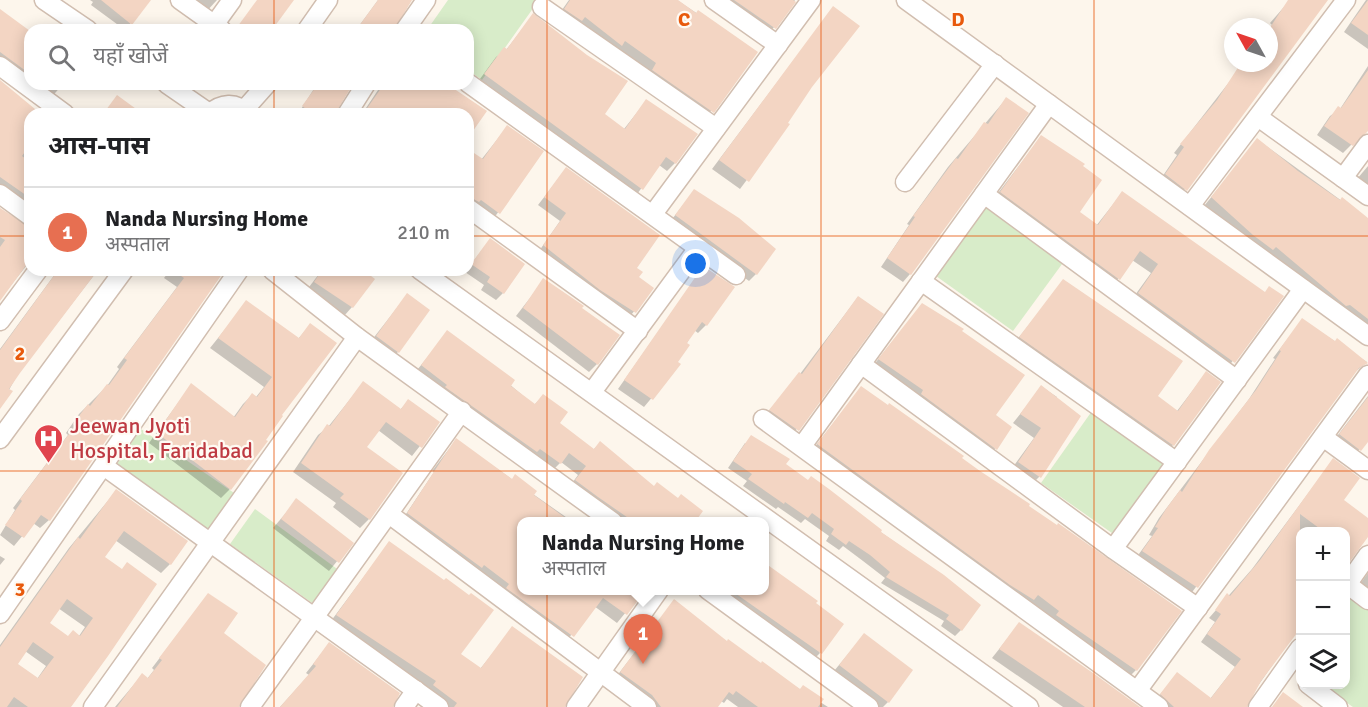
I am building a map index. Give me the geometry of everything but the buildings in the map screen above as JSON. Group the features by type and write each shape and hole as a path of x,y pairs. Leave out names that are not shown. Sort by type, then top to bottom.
{"street":[{"path":"44,0 79,24"},
{"path":"180,0 214,24"},
{"path":"220,24 232,0"},
{"path":"311,24 328,0"},
{"path":"409,24 426,0"},
{"path":"714,0 778,45"},
{"path":"653,214 811,0"},
{"path":"906,0 1368,336"},
{"path":"1190,206 1346,0"},
{"path":"542,7 716,128"},
{"path":"905,182 994,64"},
{"path":"0,66 24,84"},
{"path":"474,87 736,275"},
{"path":"32,90 57,108"},
{"path":"176,90 201,108"},
{"path":"249,108 262,90"},
{"path":"351,108 362,90"},
{"path":"802,446 1049,104"},
{"path":"218,108 223,105 241,108"},
{"path":"1258,117 1368,196"},
{"path":"1343,178 1368,144"},
{"path":"0,194 24,212"},
{"path":"984,194 1237,380"},
{"path":"474,212 638,331"},
{"path":"592,392 698,248"},
{"path":"0,321 34,276"},
{"path":"0,439 120,276"},
{"path":"0,614 105,467 235,276"},
{"path":"280,276 357,337 606,517"},
{"path":"428,276 765,517"},
{"path":"921,281 1177,462"},
{"path":"1113,549 1303,289"},
{"path":"93,707 357,337"},
{"path":"861,364 1113,549 1198,608"},
{"path":"1137,691 1368,375"},
{"path":"250,707 462,411"},
{"path":"763,419 1159,707"},
{"path":"1323,437 1368,470"},
{"path":"105,467 439,707"},
{"path":"389,514 647,707"},
{"path":"769,520 1029,707"},
{"path":"1349,581 1368,555"},
{"path":"1350,588 1368,600"},
{"path":"576,707 656,595"},
{"path":"714,595 869,707"},
{"path":"1258,707 1293,674"},
{"path":"1315,689 1338,707"},
{"path":"404,707 416,690"}],"green space":[{"path":"448,0 539,0 482,80 474,74 474,24 431,24"},
{"path":"987,204 1065,260 1013,331 936,276"},
{"path":"1092,411 1170,467 1119,538 1041,483"},
{"path":"141,429 237,495 211,533 115,467"},
{"path":"255,509 340,571 315,605 230,544"},
{"path":"1350,598 1368,610 1368,707 1353,707 1327,689 1350,689"}],"place":[{"name":"Jeewan Jyoti Hospital, Faridabad","path":"49,464"},
{"name":"Nanda Nursing Home","path":"643,664"}]}
